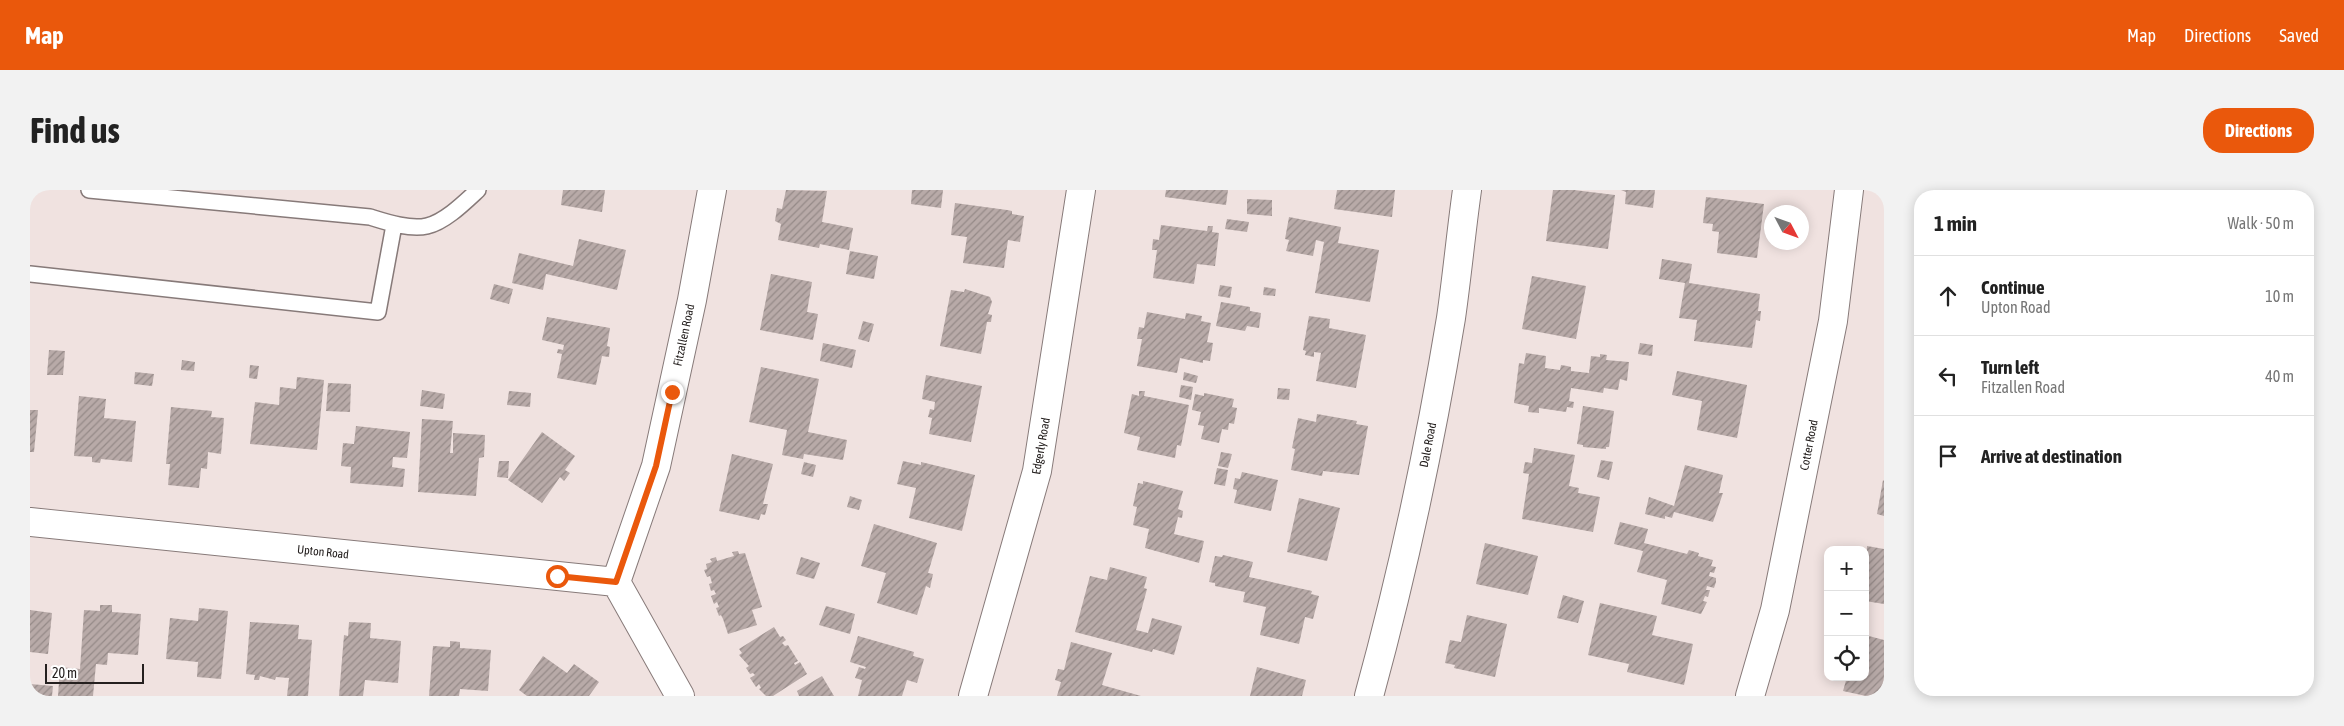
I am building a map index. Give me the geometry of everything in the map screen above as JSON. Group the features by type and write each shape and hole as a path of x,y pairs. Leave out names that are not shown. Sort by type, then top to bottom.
{"street":[{"name":"Fitzallen Road","path":"616,582 656,466 692,300 712,190"},
{"name":"Edgerly Road","path":"973,696 1037,471 1081,190"},
{"name":"Dale Road","path":"1369,696 1397,591 1416,502 1451,317 1467,190"},
{"name":"Cotter Road","path":"1750,696 1775,610 1833,321 1849,190"},
{"name":"Upton Road","path":"30,522 616,582"},
{"path":"616,582 680,696"}],"lane":[{"path":"88,190 370,216 394,225 427,226 455,210 478,190"},
{"path":"30,274 378,312 394,225"}],"building":[{"path":"563,190 605,190 602,212 561,205"},
{"path":"786,190 827,191 822,222 853,228 849,250 820,244 819,248 778,240 781,224 775,221 777,208 782,209"},
{"path":"912,190 943,190 941,208 911,204"},
{"path":"1166,190 1228,190 1226,205 1165,197"},
{"path":"1337,190 1395,190 1392,217 1334,209"},
{"path":"1553,190 1574,190 1615,195 1608,249 1546,241"},
{"path":"1621,190 1655,190 1653,208 1625,204 1626,192"},
{"path":"1706,197 1764,204 1757,258 1717,253 1719,232 1712,231 1713,224 1703,223"},
{"path":"1247,199 1272,200 1272,216 1247,214"},
{"path":"955,203 1007,210 1012,211 1012,214 1024,216 1020,242 1008,240 1004,268 963,263 967,237 951,235"},
{"path":"1289,217 1341,227 1338,243 1379,250 1370,302 1315,293 1324,242 1316,240 1313,256 1286,251 1289,240 1285,239"},
{"path":"1227,219 1249,222 1247,232 1225,229"},
{"path":"1161,225 1207,231 1208,226 1213,226 1212,232 1219,233 1215,266 1197,264 1194,284 1153,278 1157,250 1152,250 1153,239 1159,240"},
{"path":"579,239 626,250 617,290 546,274 543,290 512,283 519,253 573,266"},
{"path":"850,251 878,256 874,279 846,274"},
{"path":"1662,259 1692,264 1689,283 1760,294 1758,311 1761,311 1760,321 1756,320 1752,348 1694,341 1697,320 1679,318 1685,283 1659,279"},
{"path":"771,274 812,282 807,312 818,314 813,340 760,330"},
{"path":"1532,276 1586,286 1576,339 1522,329"},
{"path":"494,284 513,289 509,304 490,299"},
{"path":"1220,285 1232,287 1230,298 1218,296"},
{"path":"1264,287 1276,289 1275,296 1263,295"},
{"path":"965,289 990,297 992,302 988,314 992,315 991,322 987,322 981,354 940,346 951,290 964,292"},
{"path":"1221,302 1250,307 1250,311 1261,313 1259,328 1247,326 1245,331 1216,326"},
{"path":"1147,312 1185,319 1186,313 1202,316 1201,321 1211,323 1207,342 1213,343 1210,361 1203,360 1203,363 1180,358 1177,373 1137,366 1142,339 1137,339 1139,327 1144,328"},
{"path":"1309,316 1330,319 1329,328 1366,335 1356,388 1316,381 1321,353 1314,352 1314,357 1305,355 1306,351 1303,350"},
{"path":"547,317 610,328 607,346 610,347 609,357 602,356 596,385 557,378 562,354 557,353 558,349 563,350 564,345 542,340"},
{"path":"863,321 874,324 869,342 858,339"},
{"path":"823,343 856,350 852,368 820,361"},
{"path":"1640,343 1653,345 1652,356 1638,354"},
{"path":"49,350 65,351 63,375 47,375"},
{"path":"1526,353 1546,356 1545,368 1560,370 1561,365 1571,367 1571,371 1589,373 1591,356 1600,357 1600,354 1607,355 1606,360 1629,362 1627,381 1620,379 1618,390 1604,388 1603,393 1571,388 1569,401 1574,402 1573,408 1567,407 1566,412 1539,408 1539,413 1528,412 1529,406 1514,403 1519,363 1524,364"},
{"path":"182,360 195,362 194,371 181,370"},
{"path":"250,365 259,366 257,379 249,378"},
{"path":"761,367 819,379 808,432 847,440 843,460 804,454 803,459 782,455 787,430 749,422"},
{"path":"1677,371 1747,385 1737,438 1697,430 1702,401 1672,395"},
{"path":"135,372 154,374 152,386 134,384"},
{"path":"1184,372 1198,376 1196,383 1183,380"},
{"path":"926,375 982,386 971,442 929,434 932,418 928,417 930,409 934,410 935,402 922,399"},
{"path":"297,377 324,380 317,450 250,444 255,402 279,405 280,387 296,389"},
{"path":"328,383 351,384 350,412 326,411"},
{"path":"1181,385 1193,387 1191,400 1179,397"},
{"path":"1278,388 1290,389 1289,400 1277,399"},
{"path":"422,390 445,394 443,409 420,406"},
{"path":"509,391 531,393 530,407 507,405"},
{"path":"1139,391 1145,391 1144,396 1189,405 1181,446 1177,445 1175,458 1137,450 1140,437 1124,433 1132,394 1139,396"},
{"path":"1204,393 1234,399 1232,407 1237,408 1234,424 1229,423 1228,430 1222,429 1219,443 1201,439 1204,426 1198,425 1201,412 1192,410 1195,394 1204,396"},
{"path":"79,396 106,399 104,418 136,421 132,462 101,459 100,463 92,462 92,457 74,456"},
{"path":"1583,406 1614,411 1609,447 1606,447 1606,449 1583,447 1583,445 1577,444"},
{"path":"171,407 212,411 211,417 224,418 221,454 208,452 207,469 201,468 199,488 168,485 170,464 166,464"},
{"path":"30,410 38,410 34,452 30,452"},
{"path":"1317,414 1357,421 1356,424 1368,426 1359,475 1323,471 1322,476 1291,470 1295,449 1292,448 1298,418 1316,422"},
{"path":"422,419 453,421 450,453 453,453 453,433 485,435 484,457 479,458 476,496 418,492"},
{"path":"356,426 410,432 407,458 393,457 392,467 405,469 403,487 350,483 351,467 341,466 343,443 354,444"},
{"path":"542,432 575,456 565,470 570,473 564,481 560,477 542,503 508,480"},
{"path":"1534,448 1575,455 1569,486 1579,488 1578,493 1600,497 1593,532 1522,519 1529,474 1523,473 1525,462 1532,463"},
{"path":"1221,452 1232,454 1228,468 1218,466"},
{"path":"732,454 773,464 763,504 768,504 765,515 761,514 759,520 719,511"},
{"path":"1601,460 1613,462 1609,480 1597,477"},
{"path":"499,461 509,461 508,478 497,477"},
{"path":"903,461 921,465 921,462 975,475 962,531 909,518 916,488 897,484"},
{"path":"804,462 816,465 813,477 801,474"},
{"path":"1685,465 1723,475 1719,493 1723,493 1713,522 1674,512 1672,518 1665,516 1665,519 1645,514 1649,497 1674,506"},
{"path":"1217,468 1228,470 1225,486 1214,484"},
{"path":"1242,472 1278,480 1271,511 1234,503 1237,490 1233,489 1235,478 1240,479"},
{"path":"1143,481 1183,491 1178,509 1183,511 1182,518 1178,517 1174,534 1204,541 1199,563 1145,548 1149,529 1133,525 1137,507 1133,506 1138,483 1143,484"},
{"path":"1884,481 1884,516 1877,514"},
{"path":"850,496 862,500 859,510 847,507"},
{"path":"1299,498 1340,508 1327,561 1287,552"},
{"path":"1620,522 1648,529 1644,543 1687,554 1689,550 1699,553 1698,556 1713,560 1711,566 1716,567 1714,573 1710,572 1709,576 1716,578 1716,582 1714,588 1707,586 1706,590 1710,590 1708,597 1705,596 1703,601 1707,602 1701,614 1661,604 1667,580 1637,572 1643,551 1614,544"},
{"path":"874,524 937,543 928,573 933,574 930,588 926,586 917,615 877,603 886,573 861,566"},
{"path":"1485,543 1538,556 1528,595 1476,584"},
{"path":"1869,546 1884,549 1884,604 1869,602"},
{"path":"738,551 739,554 745,553 762,607 752,610 757,625 728,634 723,619 721,615 719,616 716,608 719,607 717,602 714,604 711,596 716,594 714,590 711,591 709,584 712,583 710,576 707,577 704,570 707,569 706,564 712,562 710,559 716,557 717,561 734,556 732,552"},
{"path":"1223,555 1253,562 1249,577 1312,591 1311,594 1319,596 1313,619 1305,617 1299,644 1260,635 1266,607 1243,602 1245,592 1215,586 1215,583 1209,582 1215,556 1222,557"},
{"path":"801,557 820,563 814,579 796,574"},
{"path":"1110,567 1147,577 1144,588 1147,589 1136,630 1148,633 1152,618 1182,626 1174,655 1153,649 1152,652 1075,632 1090,576 1107,580"},
{"path":"1563,595 1584,601 1578,623 1557,618"},
{"path":"1600,603 1657,616 1652,635 1693,644 1684,685 1627,672 1629,664 1588,655"},
{"path":"100,605 112,605 112,612 141,614 138,655 108,653 107,665 96,664 93,696 58,696 60,667 80,669 84,610 100,611"},
{"path":"826,606 855,614 850,634 819,625"},
{"path":"199,608 228,611 221,679 197,677 198,662 166,659 170,618 198,621"},
{"path":"30,610 52,613 48,654 30,652"},
{"path":"1467,615 1507,624 1495,677 1454,668 1455,665 1445,663 1450,640 1461,642"},
{"path":"250,622 299,625 298,639 312,640 308,696 287,696 289,678 276,677 275,680 260,676 259,680 254,680 255,675 246,674"},
{"path":"349,622 371,623 370,638 401,641 398,683 365,680 363,696 339,696 344,635 348,636"},
{"path":"774,627 780,637 783,636 786,640 782,643 785,646 788,645 798,661 794,663 795,665 800,662 807,674 773,696 766,696 759,689 761,688 759,684 756,687 750,678 755,675 753,673 750,674 746,668 749,666 739,655 742,653 739,649"},
{"path":"858,636 914,652 913,656 924,659 917,683 907,680 902,696 858,696 862,680 855,678 859,667 865,669 866,667 850,662"},
{"path":"1869,636 1884,640 1884,696 1866,696 1843,691 1846,681 1869,681"},
{"path":"450,641 460,642 460,648 491,650 488,691 460,689 459,696 429,696 433,646 450,647"},
{"path":"1071,642 1112,653 1102,685 1141,696 1057,696 1061,682 1055,680 1058,669 1064,670"},
{"path":"543,656 567,673 574,664 599,682 589,696 527,696 519,690"},
{"path":"1257,667 1306,680 1302,696 1250,696"},
{"path":"822,676 834,696 799,696 797,691"},
{"path":"30,684 53,686 52,696 30,696"}],"route":[{"path":"557,576 616,582 656,466 672,392"}]}
